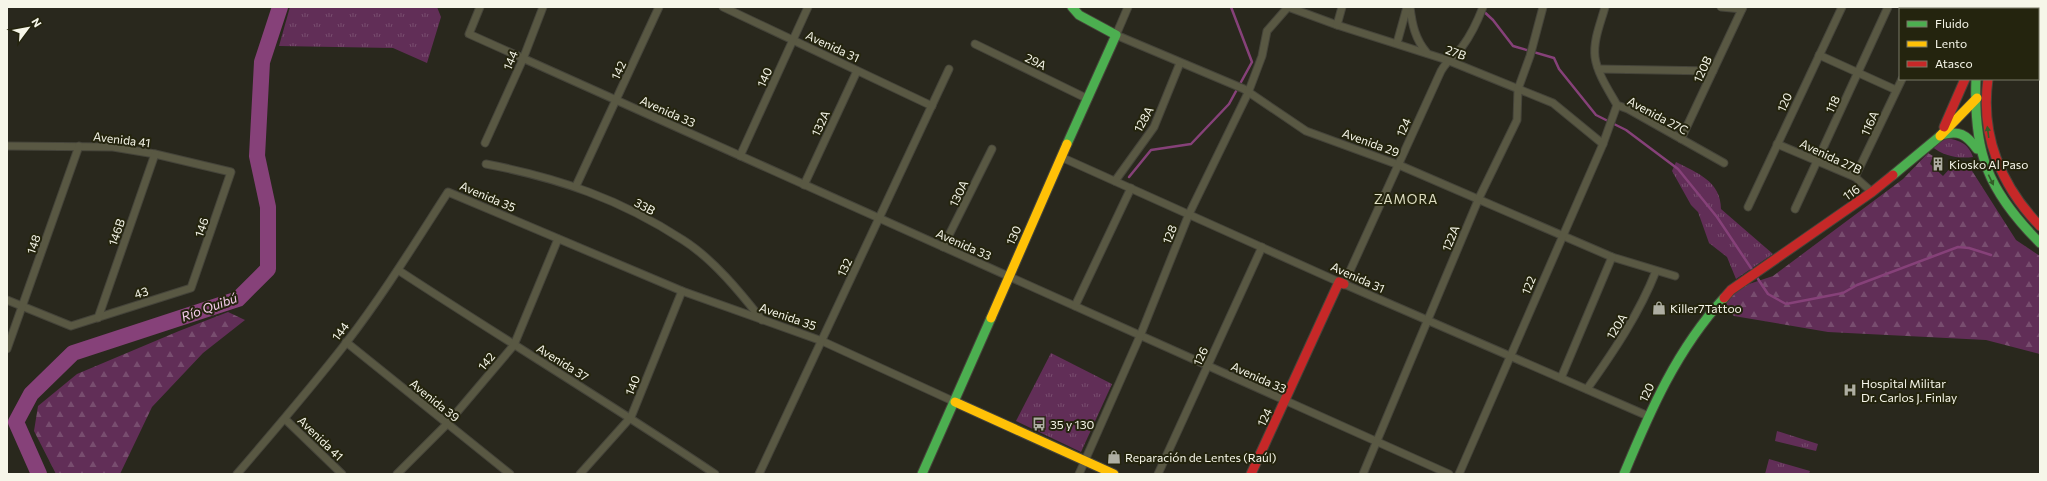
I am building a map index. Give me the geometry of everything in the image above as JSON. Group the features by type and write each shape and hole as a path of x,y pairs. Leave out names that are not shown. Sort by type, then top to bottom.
{"street":[{"name":"Avenida 33","path":"480,7 469,34 1449,474"},
{"name":"144","path":"485,142 523,58 543,7"},
{"name":"142","path":"576,186 659,7"},
{"name":"Avenida 31","path":"723,7 932,106"},
{"name":"140","path":"740,156 808,7"},
{"name":"Avenida 29","path":"1072,7 1079,15 1116,35 1235,85 1306,131 1399,165 1479,198 1561,236 1612,257 1674,276"},
{"name":"130","path":"922,474 955,402 1008,276 1128,7"},
{"name":"27B","path":"1288,7 1337,25 1447,60 1553,103 1603,144"},
{"name":"128","path":"1079,474 1140,336 1189,214 1262,56 1267,31 1288,7"},
{"path":"1337,25 1342,7"},
{"path":"1397,43 1407,7"},
{"path":"1410,7 1412,27 1421,46 1427,53"},
{"name":"124","path":"1251,474 1285,400 1399,165 1447,60 1461,47 1483,7"},
{"name":"122A","path":"1363,474 1479,198 1516,120 1518,89 1530,56 1543,7"},
{"path":"1605,7 1595,43 1595,57 1599,70 1713,71"},
{"path":"1721,7 1743,8"},
{"name":"120","path":"1748,207 1842,7"},
{"name":"118","path":"1796,209 1888,7"},
{"name":"120B","path":"1681,139 1743,8"},
{"name":"29A","path":"975,44 1088,99"},
{"path":"1819,55 1896,90"},
{"name":"128A","path":"1115,181 1154,127 1180,63"},
{"name":"132","path":"759,474 949,69"},
{"name":"Avenida 27C","path":"1599,70 1617,106 1628,109 1724,163"},
{"name":"132A","path":"804,185 857,71"},
{"name":"116A","path":"1855,177 1901,80"},
{"path":"1940,136 1965,80"},
{"path":"1976,80 1971,105 1979,152"},
{"path":"1987,84 1986,118 1990,142 1996,160 2006,183 2018,202 2029,216 2040,226"},
{"name":"116","path":"1731,290 1872,192 1940,136 1971,105 1987,84"},
{"path":"1957,97 1959,105 1963,108 1971,105"},
{"name":"122","path":"1459,474 1561,236 1603,144 1615,115 1617,106"},
{"path":"1940,136 1955,131 1962,132 1969,137 1979,152 1998,194 2009,210 2040,243"},
{"name":"Avenida 27B","path":"1778,144 1855,177 1872,192"},
{"name":"Avenida 41","path":"7,146 113,147 154,154 232,172"},
{"name":"148","path":"7,349 79,146"},
{"name":"130A","path":"943,247 992,149"},
{"name":"146B","path":"98,318 154,154"},
{"name":"Avenida 31","path":"1061,157 1262,248 1648,416"},
{"name":"33B","path":"486,164 525,171 576,186 614,201 684,240 714,266 744,296 762,320"},
{"name":"146","path":"191,288 232,172"},
{"path":"1075,306 1131,188"},
{"name":"144","path":"237,474 285,419 346,342 398,270 448,192"},
{"name":"Avenida 35","path":"448,192 682,291 822,341 1114,474"},
{"name":"142","path":"397,474 447,424 514,345 558,239"},
{"name":"126","path":"1158,474 1262,248"},
{"path":"1561,378 1612,257"},
{"name":"Avenida 37","path":"398,270 514,345 631,417 715,474"},
{"name":"120A","path":"1587,389 1626,333 1644,301 1656,271"},
{"name":"43","path":"7,300 71,326 191,288"},
{"name":"120","path":"1624,474 1648,416 1673,364 1700,326 1731,290"},
{"name":"140","path":"580,474 631,417 682,291"},
{"name":"Avenida 39","path":"346,342 510,474"},
{"name":"Avenida 41","path":"285,419 342,474"}],"green space":[{"path":"290,7 437,7 441,17 427,63 393,48 279,46"},
{"path":"1945,138 1955,140 1966,145 1973,157 1962,158 1951,156 1931,146"},
{"path":"1928,153 1933,156 1930,164 1943,176 1952,166 1967,163 2016,240 2040,256 2040,354 1986,340 1828,332 1734,316 1723,305 1731,290 1773,276 1903,179"},
{"path":"1676,162 1706,179 1717,191 1721,209 1773,254 1736,279 1727,257 1709,243 1698,212 1691,205 1672,171"},
{"path":"228,312 245,320 203,353 152,407 120,474 56,474 34,431 38,406 77,374"},
{"path":"1051,353 1112,384 1081,452 1016,421"},
{"path":"1777,431 1818,444 1816,451 1775,441"},
{"path":"1769,459 1810,471 1809,474 1765,474"}],"waterway":[{"name":"Río Quibú","path":"39,474 16,422 31,394 73,353 238,299 268,269 268,207 257,156 262,62 280,7"},
{"path":"1129,177 1151,150 1191,144 1229,104 1252,62 1231,7"},
{"path":"1479,7 1493,20 1513,46 1554,58 1559,69 1596,115 1626,130 1678,169 1717,217 1753,271"},
{"path":"1756,276 1768,294 1786,304 1843,293 1857,285 1958,247 1969,248 1991,255"}],"traffic: fast":[{"path":"1067,144 1116,35 1079,15 1072,7"},
{"path":"1976,80 1977,129 1981,150 1987,169 1996,188 2008,206 2040,243"},
{"path":"1941,135 1953,133 1962,134 1977,149"},
{"path":"1893,175 1940,136"},
{"path":"1624,474 1644,427 1679,359 1692,338 1724,298"},
{"path":"922,474 991,318"}],"traffic: slow":[{"path":"1940,136 1977,98"},
{"path":"991,318 1067,144"},
{"path":"955,402 1114,474"}],"traffic: jam":[{"path":"1944,127 1965,80"},
{"path":"1988,80 1986,100 1987,120 1996,158 2004,177 2014,194 2040,226"},
{"path":"1724,298 1731,290 1872,192 1893,175"},
{"path":"1251,474 1339,282 1344,284"}],"place":[{"name":"Kiosko Al Paso","path":"1938,164"},
{"name":"Killer7Tattoo","path":"1659,308"},
{"name":"Hospital Militar Dr. Carlos J. Finlay","path":"1850,390"},
{"name":"35 y 130","path":"1039,424"},
{"name":"Reparación de Lentes (Raúl)","path":"1114,457"}],"district":[{"name":"ZAMORA","path":"1406,199"}]}
